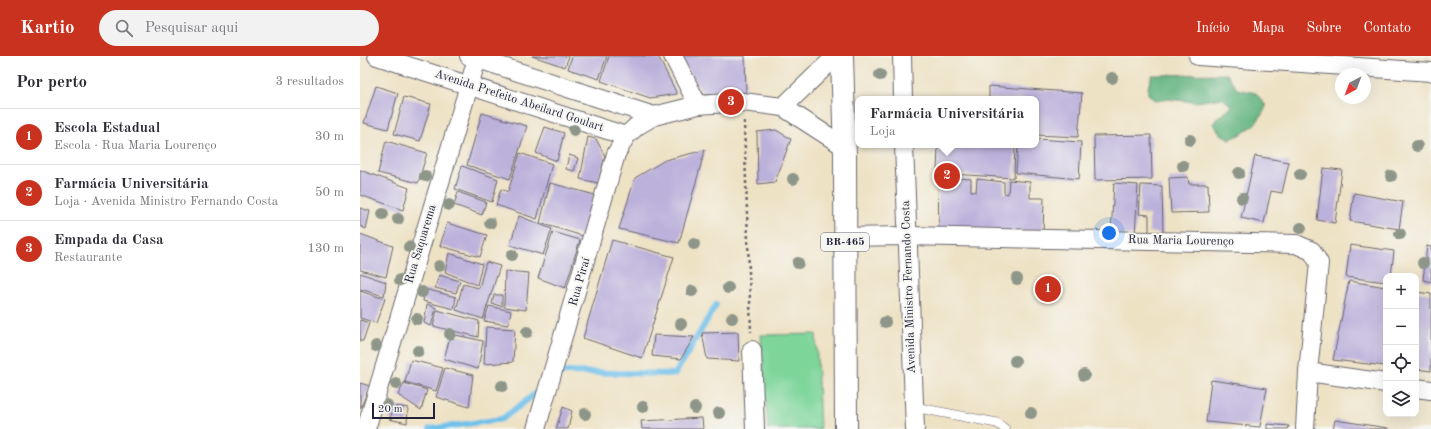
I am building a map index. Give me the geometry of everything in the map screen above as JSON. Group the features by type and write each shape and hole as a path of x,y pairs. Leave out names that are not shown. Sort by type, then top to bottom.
{"highway":[{"name":"BR-465","path":"842,56 845,148 846,429"}],"street":[{"name":"Avenida Prefeito Abeilard Goulart","path":"377,56 626,136"},
{"path":"673,56 698,105"},
{"path":"783,107 836,56"},
{"path":"902,56 903,96"},
{"path":"1198,56 1431,72"},
{"name":"Rua Saquarema","path":"368,423 469,86 473,57"},
{"path":"473,57 654,116"},
{"path":"626,136 637,126 654,116 698,105 743,102 783,107 845,148"},
{"name":"Rua Piraí","path":"536,429 616,154 626,136"},
{"name":"Avenida Ministro Fernando Costa","path":"904,148 915,429"},
{"name":"Rua Maria Lourenço","path":"845,237 907,236 1296,244 1312,251 1319,263 1304,429"},
{"path":"752,350 755,429"},
{"path":"1308,372 1383,383"},
{"path":"1419,388 1431,390"}],"lane":[{"path":"914,407 997,423 1005,429"}],"path":[{"path":"743,102 752,350"}],"green space":[{"path":"1227,74 1237,89 1256,93 1266,106 1252,127 1242,134 1230,139 1221,134 1213,124 1232,106 1222,98 1196,102 1166,99 1157,101 1148,94 1148,87 1152,75"},
{"path":"816,334 820,429 768,429 761,335"}],"building":[{"path":"532,56 569,56 565,67"},
{"path":"572,56 607,56 599,79 568,69"},
{"path":"609,56 658,56 677,94 650,98 601,81"},
{"path":"678,56 745,56 746,94 704,95"},
{"path":"376,86 398,93 388,129 364,123"},
{"path":"989,86 1082,93 1078,137 1039,135 1039,96 989,96"},
{"path":"404,97 431,104 420,141 394,134"},
{"path":"482,113 527,126 510,179 467,165"},
{"path":"545,127 564,133 557,161 536,153"},
{"path":"776,130 791,139 775,182 758,184 757,132"},
{"path":"1151,135 1152,179 1095,180 1094,136"},
{"path":"588,137 596,139 605,156 598,183 580,179"},
{"path":"1039,139 1081,142 1079,179 1016,173 1018,148 1039,148"},
{"path":"386,141 427,153 418,183 378,173"},
{"path":"938,148 1015,148 1014,178 937,173"},
{"path":"705,150 679,243 619,229 635,178 665,160"},
{"path":"520,153 552,164 537,219 496,205 501,189 508,192"},
{"path":"569,155 578,158 574,171 566,169"},
{"path":"1255,156 1289,162 1282,193 1271,191 1264,223 1241,218"},
{"path":"462,166 498,179 492,202 455,189"},
{"path":"1323,168 1342,170 1335,223 1317,220"},
{"path":"360,170 409,188 403,210 360,195"},
{"path":"938,177 971,179 971,191 976,192 977,179 1004,182 1004,193 1008,194 1009,180 1030,182 1030,198 1044,198 1043,235 939,234"},
{"path":"1188,177 1189,184 1208,184 1209,212 1171,213 1169,178"},
{"path":"550,183 595,195 583,236 540,223"},
{"path":"1114,183 1138,185 1135,235 1111,234"},
{"path":"1141,185 1162,186 1163,234 1149,232 1149,215 1139,214"},
{"path":"458,192 486,202 482,215 454,205"},
{"path":"1354,193 1403,202 1399,229 1350,221"},
{"path":"360,208 370,211 366,229 360,226"},
{"path":"519,216 552,229 543,255 510,245"},
{"path":"447,223 487,235 480,257 440,246"},
{"path":"553,232 580,240 565,288 538,278"},
{"path":"360,234 393,246 386,277 360,270"},
{"path":"612,240 674,257 642,358 583,338"},
{"path":"1350,245 1394,251 1391,273 1383,273 1383,282 1346,277"},
{"path":"1427,246 1431,247 1431,282 1423,280"},
{"path":"449,253 482,264 477,285 445,272"},
{"path":"486,262 500,266 483,319 456,310 463,284 479,288"},
{"path":"505,271 529,273 526,310 504,307"},
{"path":"360,273 386,282 384,296 360,289"},
{"path":"439,275 460,281 456,293 435,288"},
{"path":"1349,281 1383,287 1383,366 1333,360"},
{"path":"425,289 456,297 454,309 423,301"},
{"path":"360,291 385,299 376,323 360,318"},
{"path":"1419,292 1431,294 1431,371 1419,369"},
{"path":"494,295 502,295 502,306 492,304"},
{"path":"427,304 436,308 431,326 424,323"},
{"path":"489,306 511,311 508,325 484,321"},
{"path":"437,310 479,321 478,337 433,326"},
{"path":"360,320 369,323 363,341 360,341"},
{"path":"486,327 515,329 513,362 484,364"},
{"path":"738,332 739,361 707,359 702,333"},
{"path":"451,334 483,341 478,369 444,359"},
{"path":"654,335 694,337 681,359 652,356"},
{"path":"411,360 443,368 436,391 405,382"},
{"path":"445,368 473,375 469,407 436,397"},
{"path":"1211,380 1267,388 1260,427 1206,422"},
{"path":"360,383 370,386 360,409"},
{"path":"404,383 427,390 421,410 398,395"},
{"path":"396,406 408,408 407,423 389,419"},
{"path":"563,407 572,411 568,429 556,429"},
{"path":"702,418 703,429 642,429 641,421"},
{"path":"1335,420 1388,428 1388,429 1333,429"},
{"path":"1267,424 1289,426 1288,429 1267,429"}],"waterway":[{"path":"555,379 564,372 675,374 716,305"},
{"path":"430,429 502,419 543,388"}],"place":[{"name":"Empada da Casa","path":"731,102"},
{"name":"Farmácia Universitária","path":"947,176"},
{"name":"Escola Estadual","path":"1048,289"}]}
